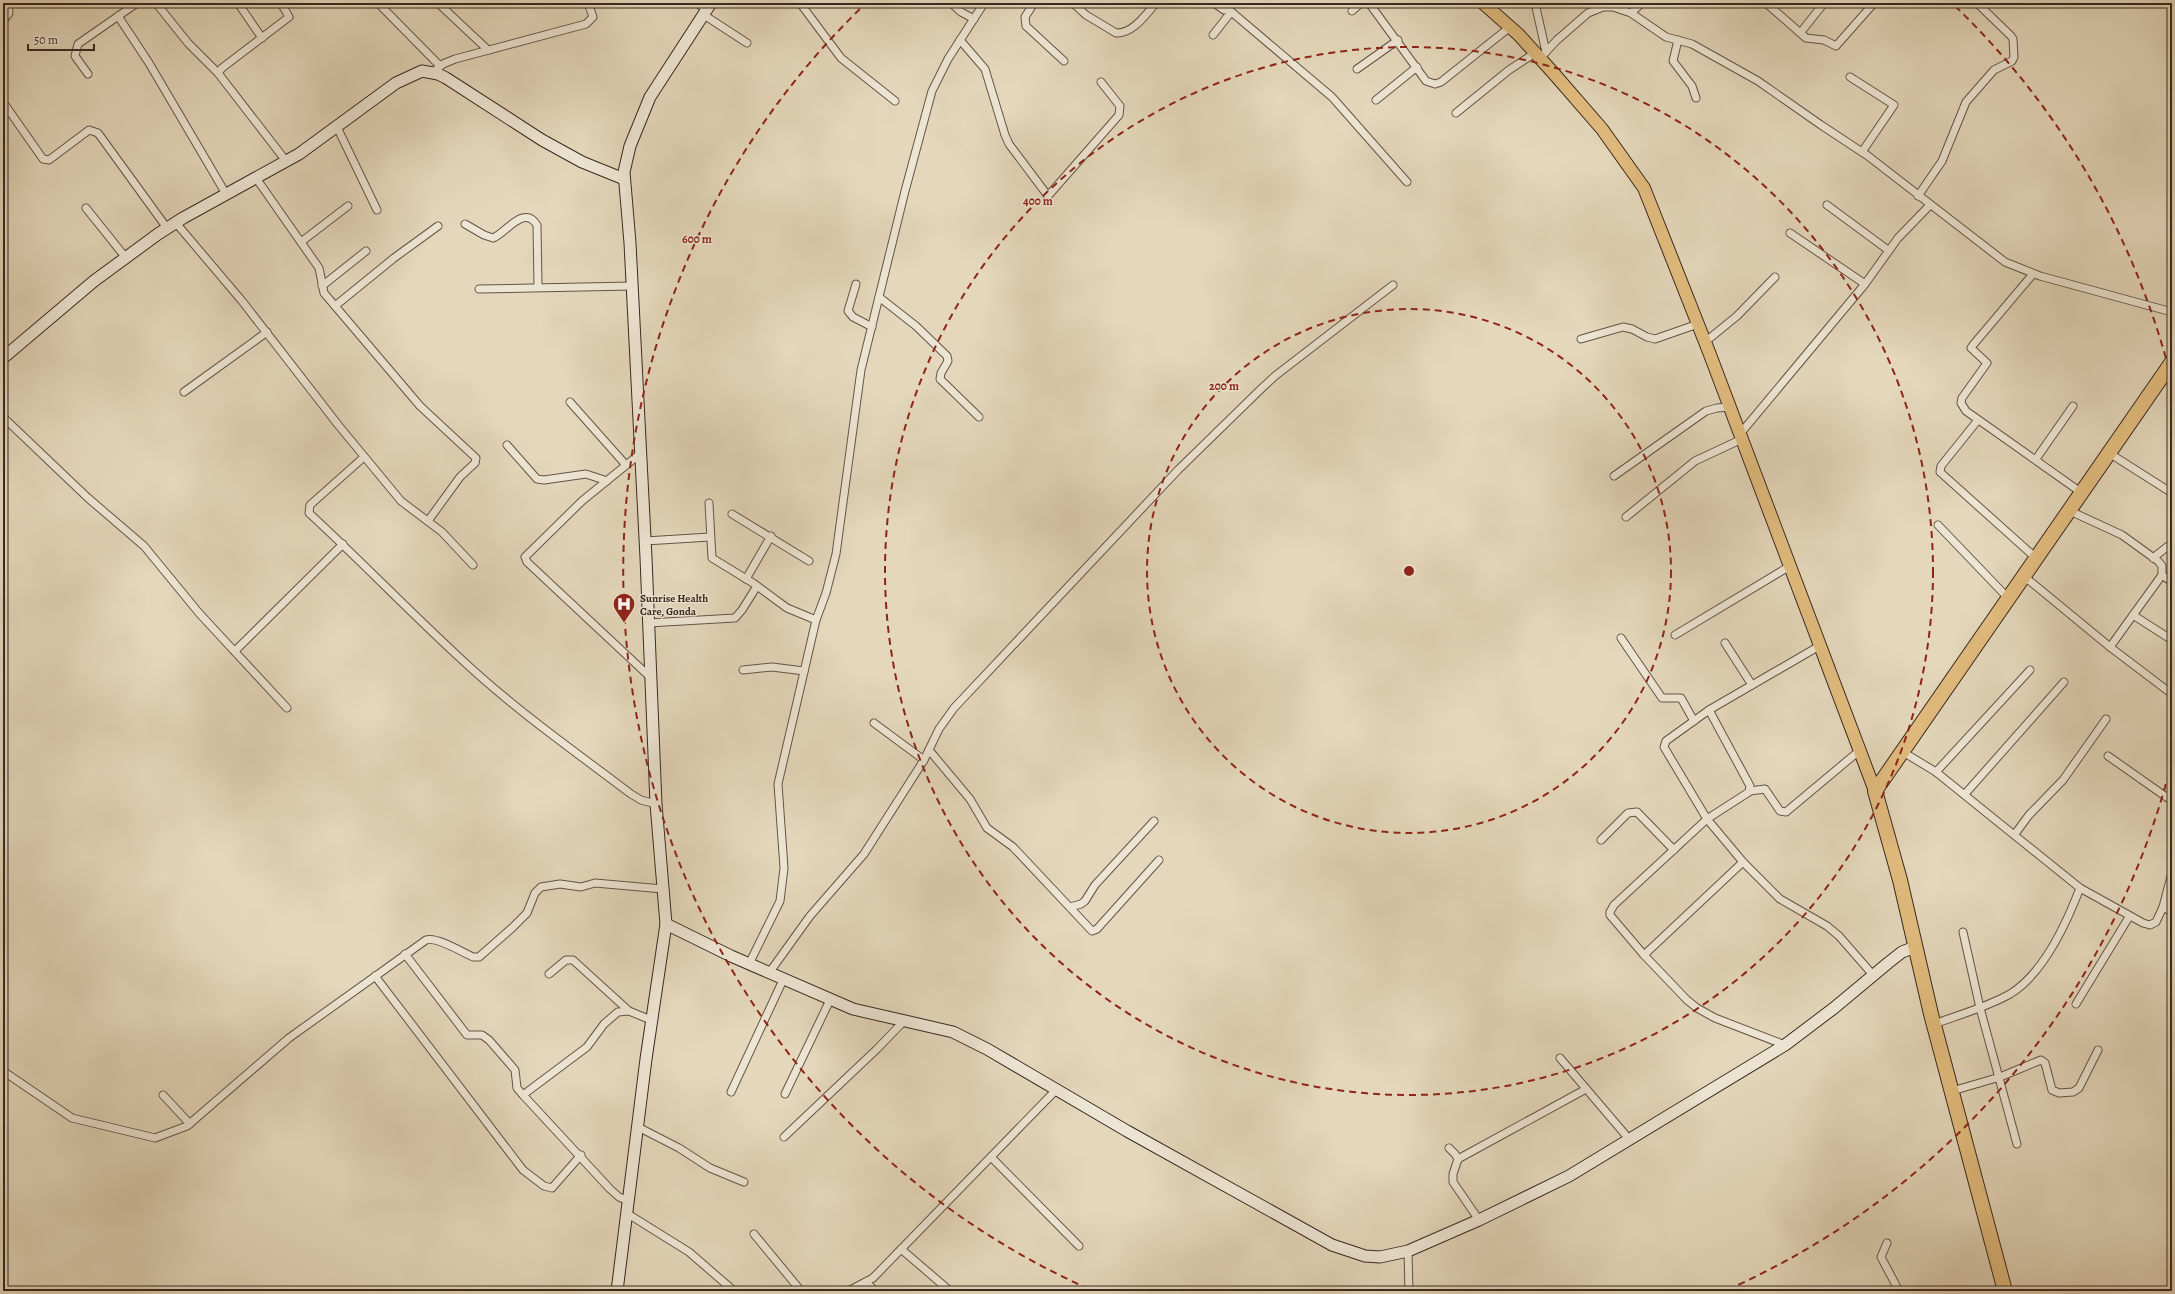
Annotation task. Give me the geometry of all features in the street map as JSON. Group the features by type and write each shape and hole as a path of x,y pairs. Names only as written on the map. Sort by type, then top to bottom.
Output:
{"highway":[{"path":"2005,1291 1934,1024 1900,880 1875,791 2025,577 2172,362"}],"main road":[{"path":"1483,3 1540,54 1602,129 1644,188 1705,342 1875,791"},
{"path":"617,1291 628,1214 651,1020 666,924 656,804 641,454 632,286 624,178 625,164 630,146 650,97 707,9"},
{"path":"3,358 94,281 172,226 226,194 299,154 336,125 405,77 422,71 436,70 536,136 582,162 624,178"},
{"path":"666,924 769,974 853,1009 904,1022 953,1032 987,1049 1127,1131 1332,1245 1365,1256 1380,1257 1408,1251 1479,1220 1569,1176 1785,1045 1902,952 1915,947"}],"street":[{"path":"3,21 10,13 8,3"},
{"path":"88,74 75,56 78,44 137,3"},
{"path":"156,3 188,43 218,73 286,161"},
{"path":"238,3 262,38"},
{"path":"218,73 222,68 289,17 288,12 281,3"},
{"path":"438,3 488,50"},
{"path":"380,4 436,70 455,59 586,24 593,17 588,3"},
{"path":"697,3 707,9 747,43"},
{"path":"800,3 841,58 895,101"},
{"path":"951,3 974,19"},
{"path":"749,964 780,901 782,891 784,868 778,784 786,758 816,620 826,593 836,554 862,370 879,297 930,97 942,71 984,3"},
{"path":"1034,3 1025,18 1026,26 1064,61"},
{"path":"1073,3 1086,15 1116,33 1122,34 1131,29 1156,3"},
{"path":"1214,3 1224,10 1229,11 1332,97 1407,182"},
{"path":"1213,35 1234,3"},
{"path":"1352,12 1361,3"},
{"path":"1369,3 1398,40 1426,80 1435,84 1441,82 1510,27"},
{"path":"1535,3 1540,54"},
{"path":"1631,13 1642,3"},
{"path":"1766,3 1806,38 1824,40 1836,46 1874,3"},
{"path":"1800,32 1824,3"},
{"path":"1918,196 1942,161 1966,102 1994,70 2009,64 2014,57 2013,39 1977,3"},
{"path":"1456,113 1509,70 1540,54 1588,13 1603,7 1631,13 1666,37 1692,44 1758,81 1862,152 2005,262 2033,274 2172,312"},
{"path":"118,16 149,63 226,194"},
{"path":"960,40 985,69 1004,135 1009,144 1048,196 1119,115 1120,106 1101,82"},
{"path":"1357,69 1398,40"},
{"path":"1678,40 1673,61 1692,86 1696,98"},
{"path":"1376,100 1417,67"},
{"path":"1850,76 1894,105 1862,152"},
{"path":"3,102 43,159 49,160 89,130 98,133 172,226 267,332 364,457 401,501 442,532 473,565"},
{"path":"336,125 377,210"},
{"path":"256,178 319,268 324,293 420,406 476,458 475,464 460,478 428,521"},
{"path":"1827,205 1888,250"},
{"path":"1626,517 1696,461 1741,437 1865,284 1888,250 1930,205"},
{"path":"301,242 348,206"},
{"path":"86,208 126,258"},
{"path":"465,224 484,235 493,238 519,219 526,218 534,222 536,225 538,288"},
{"path":"335,306 394,258 438,226"},
{"path":"1790,233 1865,284"},
{"path":"322,286 366,251"},
{"path":"2033,274 1971,348 1987,363 1986,367 1962,398 1961,403 1966,411 1978,420 2036,459 2082,493"},
{"path":"1705,342 1736,316 1775,278"},
{"path":"856,284 848,311 853,317 872,328"},
{"path":"769,974 810,916 864,854 924,760 939,729 954,708 1178,470 1275,376 1393,285"},
{"path":"479,288 632,286"},
{"path":"879,297 916,326 947,356 948,361 941,373 940,379 979,417"},
{"path":"1581,339 1623,327 1632,328 1647,337 1655,339 1698,324"},
{"path":"184,392 267,332"},
{"path":"570,402 626,466"},
{"path":"2036,459 2073,406"},
{"path":"1614,476 1706,411 1717,408 1730,408"},
{"path":"3,418 88,498 144,546 199,613 287,708"},
{"path":"1978,420 1941,466 1940,472 2037,559"},
{"path":"507,445 537,479 544,480 586,474 607,481"},
{"path":"2109,453 2172,493"},
{"path":"641,454 582,501 526,554 526,560 650,677"},
{"path":"364,457 310,504 309,513 343,544 460,659 535,722 631,794 641,800 656,804"},
{"path":"709,503 712,558 757,586 787,608 816,620"},
{"path":"2070,511 2122,535 2162,566 2162,575 2110,647"},
{"path":"732,514 771,536 809,561"},
{"path":"1938,525 2009,599"},
{"path":"746,579 771,536"},
{"path":"645,541 710,537"},
{"path":"235,651 343,544"},
{"path":"2152,558 2172,544"},
{"path":"1675,635 1790,566"},
{"path":"2162,575 2172,582"},
{"path":"2025,577 2110,647 2172,694"},
{"path":"648,623 734,618 742,610 757,586"},
{"path":"2133,615 2172,640"},
{"path":"1621,638 1662,698 1681,698 1694,721"},
{"path":"1725,643 1752,685"},
{"path":"1821,645 1709,710 1669,738 1664,747 1707,819 1743,862 1780,899 1826,926 1839,936 1873,975"},
{"path":"743,670 772,667 804,671"},
{"path":"1936,772 2030,670"},
{"path":"1965,794 2064,682"},
{"path":"1709,710 1749,783 1750,791"},
{"path":"2015,834 2029,815 2063,780 2106,719"},
{"path":"874,723 924,760"},
{"path":"929,750 970,799 984,824 1013,847 1091,930 1095,931 1159,860"},
{"path":"1785,1045 1715,1018 1697,1008 1687,1000 1644,954 1610,915 1610,912 1614,905 1707,819 1750,791 1765,789 1780,811 1786,812 1859,751"},
{"path":"1903,752 1936,772 1965,794 2080,888 2129,917 2143,923 2154,924 2163,907 2172,873"},
{"path":"2108,756 2172,801"},
{"path":"1601,840 1628,813 1633,811 1637,812 1674,850"},
{"path":"1070,907 1081,904 1085,901 1095,885 1154,821"},
{"path":"1644,954 1743,862"},
{"path":"3,1071 72,1118 155,1138 190,1124 289,1038 405,954 430,938 473,957 479,956 527,913 536,893 541,887 560,884 581,887 595,883 663,889"},
{"path":"1934,1024 1980,1008 2010,994 2027,979 2062,932 2080,888"},
{"path":"2163,907 2172,912"},
{"path":"2076,1004 2129,917"},
{"path":"1963,932 1980,1008 2017,1144"},
{"path":"405,954 467,1035 482,1035 489,1040 515,1070 517,1088 523,1095 581,1155 616,1195 629,1201"},
{"path":"549,974 566,960 573,960 629,1011 651,1020"},
{"path":"374,976 523,1170 544,1186 552,1188 581,1155"},
{"path":"731,1092 783,980"},
{"path":"785,1094 830,1000"},
{"path":"523,1095 587,1047 613,1015 618,1012 629,1011"},
{"path":"784,1138 904,1022"},
{"path":"1952,1091 2000,1077 2041,1060 2044,1063 2052,1090 2059,1093 2073,1092 2079,1088 2098,1050"},
{"path":"1560,1058 1629,1139"},
{"path":"1479,1220 1453,1182 1453,1174 1458,1159 1586,1089"},
{"path":"848,1291 873,1278 1056,1090"},
{"path":"163,1095 190,1124"},
{"path":"638,1127 679,1148 710,1168 744,1182"},
{"path":"1449,1148 1458,1159"},
{"path":"991,1157 1079,1246"},
{"path":"628,1214 689,1252 734,1291"},
{"path":"754,1234 801,1291"},
{"path":"1887,1243 1881,1258 1899,1291"},
{"path":"901,1249 950,1291"},
{"path":"1408,1251 1409,1291"},
{"path":"866,1282 875,1291"}],"place":[{"name":"Sunrise Health Care, Gonda","path":"624,624"}]}
